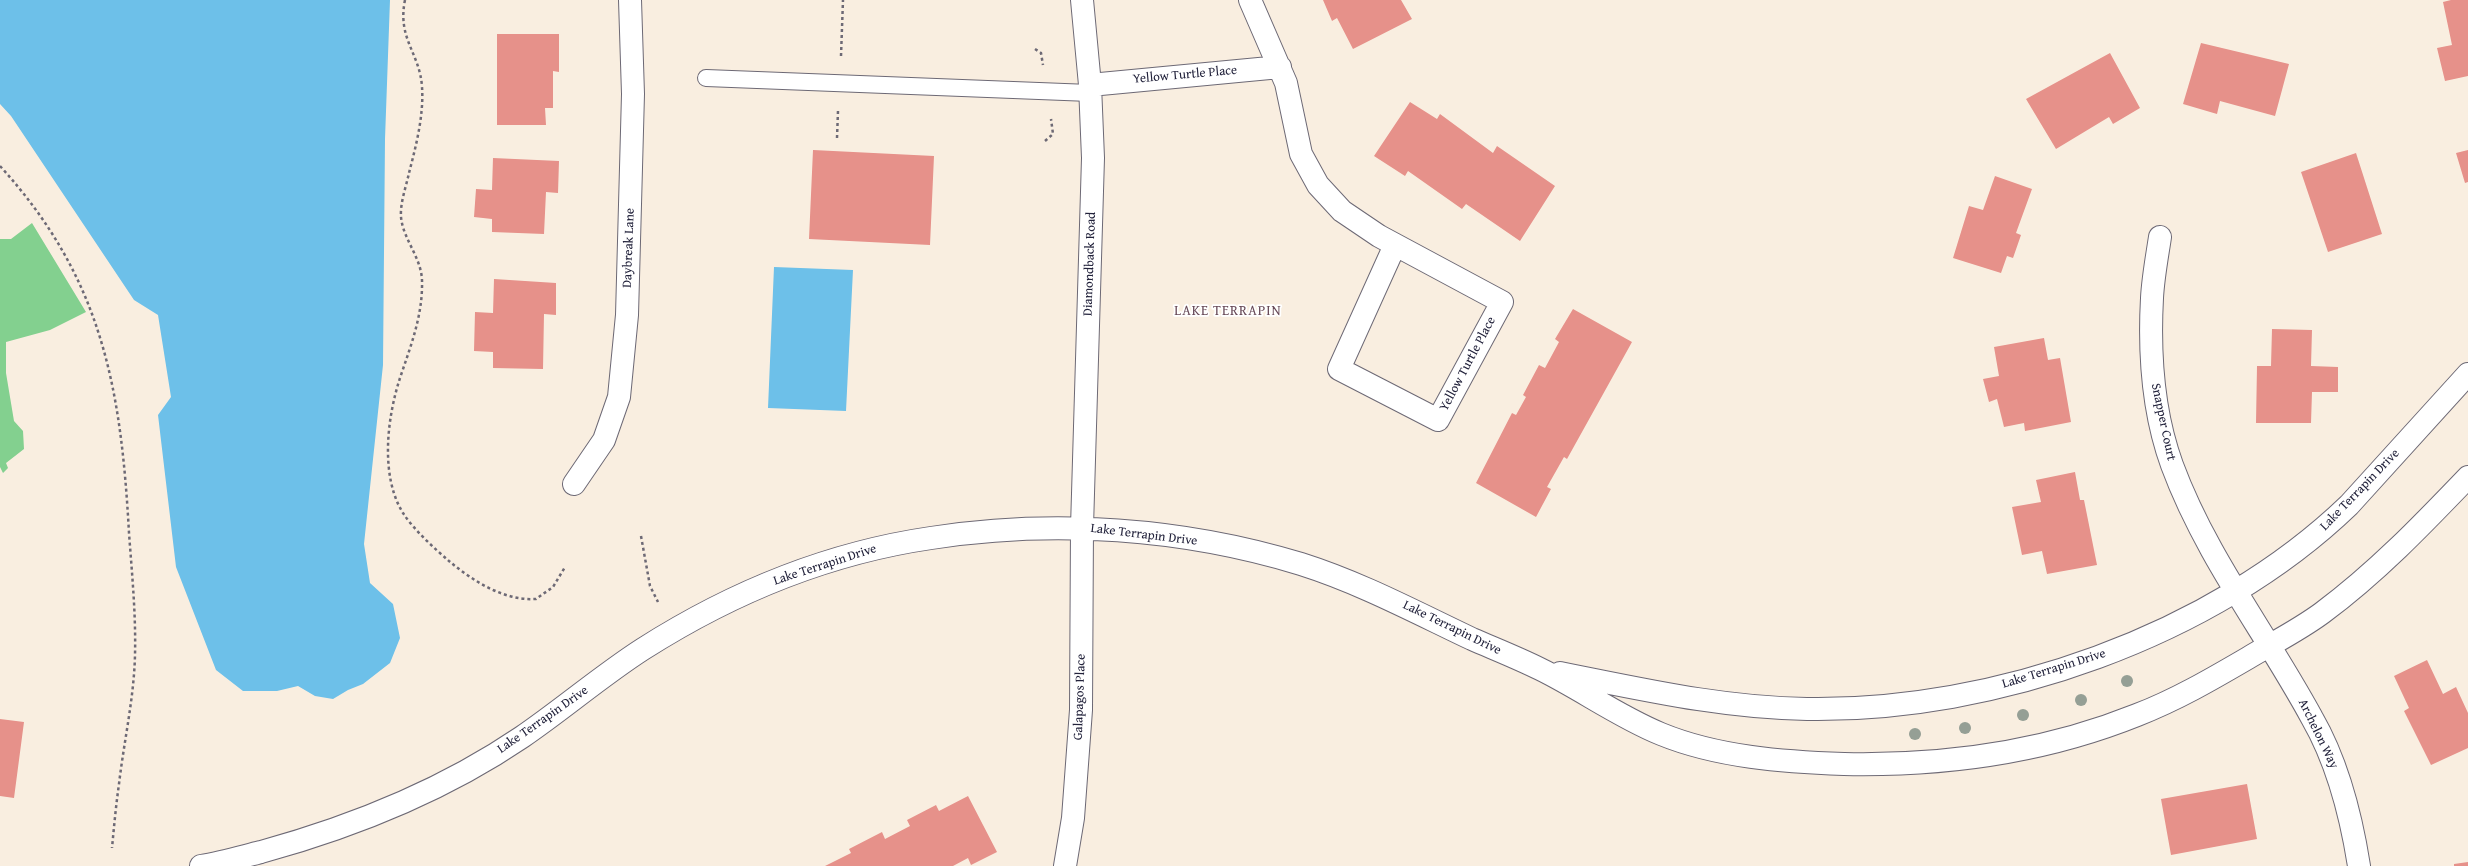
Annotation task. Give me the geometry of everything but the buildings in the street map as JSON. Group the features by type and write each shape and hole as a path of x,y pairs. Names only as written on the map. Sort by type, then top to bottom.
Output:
{"street":[{"name":"Daybreak Lane","path":"574,484 604,440 619,397 627,315 633,94 630,0"},
{"name":"Diamondback Road","path":"1082,0 1090,89 1093,158 1082,527"},
{"name":"Yellow Turtle Place","path":"1250,0 1286,83 1301,154 1318,185 1342,211 1395,245 1502,302 1438,420 1339,369 1395,245"},
{"name":"Yellow Turtle Place","path":"1090,89 1280,67"},
{"name":"Snapper Court","path":"2160,237 2152,297 2151,357 2157,406 2172,464 2194,520 2236,593"},
{"name":"Lake Terrapin Drive","path":"1543,670 1721,703 1806,709 1884,707 1973,694 2087,660 2136,642 2236,593 2276,566 2329,524 2378,474 2468,374"},
{"name":"Lake Terrapin Drive","path":"201,866 300,841 382,811 460,774 520,738 641,650 710,609 785,576 862,551 931,538 1002,529 1082,527 1217,544 1266,554 1306,566 1382,594 1474,640 1543,670 1657,732 1718,751 1803,762 1921,764 1996,754 2097,730 2172,700 2318,616 2382,564 2468,477"},
{"name":"Galapagos Place","path":"1065,866 1073,818 1081,710 1082,527"},
{"name":"Archelon Way","path":"2236,593 2313,719 2338,775 2354,834 2359,866"}],"lane":[{"path":"706,78 1090,89"}],"path":[{"path":"405,0 404,34 419,72 422,101 413,160 402,204 401,219 416,255 422,276 423,299 419,323 393,405 389,455 390,477 393,489 404,514 438,551 464,574 490,589 511,596 536,598 547,592 565,568"},
{"path":"0,166 20,189 57,242 85,293 103,342 115,394 127,495 135,655 112,848"},
{"path":"641,536 650,586 658,602"}],"green space":[{"path":"32,223 86,312 50,330 6,342 6,373 14,421 23,431 24,449 6,463 8,468 3,473 0,467 0,239 11,239"}],"water":[{"path":"0,0 390,0 385,139 383,365 364,544 370,583 393,604 400,638 390,663 363,684 348,690 333,699 315,696 298,686 277,691 243,691 216,670 176,567 158,415 171,397 158,315 134,300 11,116 0,104"},
{"path":"774,267 853,270 846,411 768,408"}],"district":[{"name":"LAKE TERRAPIN","path":"1228,311"}]}
